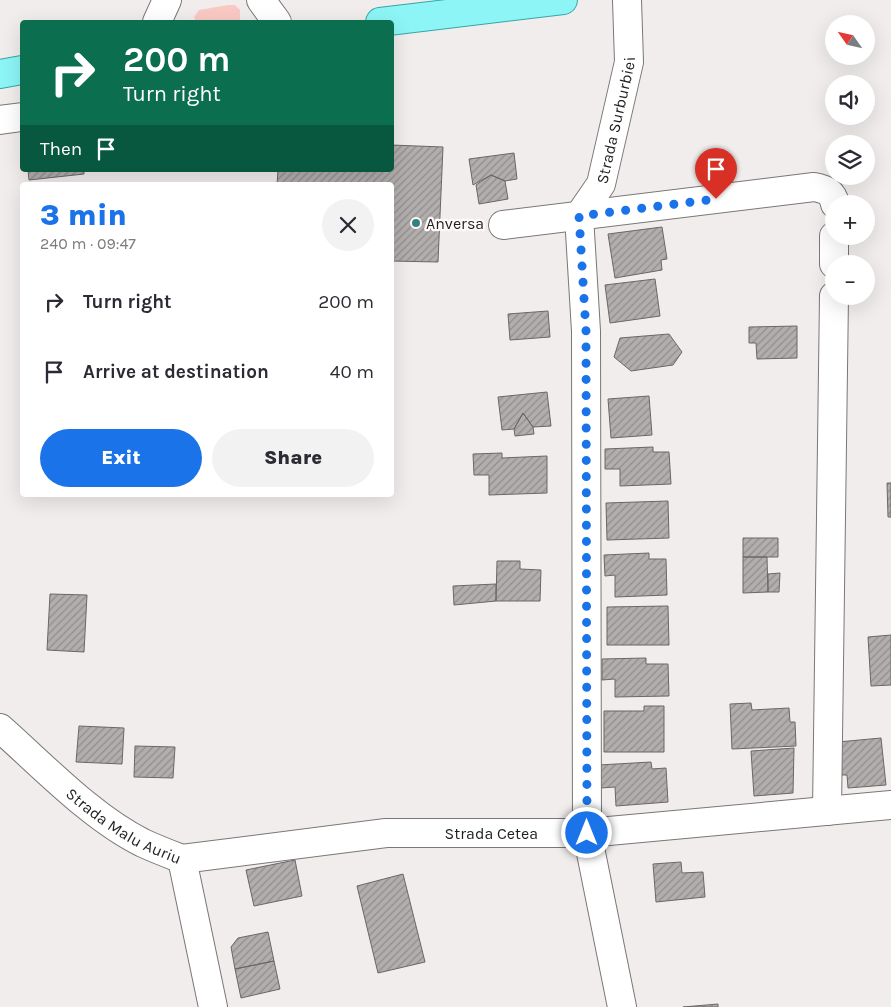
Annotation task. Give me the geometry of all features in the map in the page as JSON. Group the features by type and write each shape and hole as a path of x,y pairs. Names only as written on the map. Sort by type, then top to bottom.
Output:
{"main road":[{"path":"394,20 503,4 562,0"},
{"path":"0,74 20,70"}],"street":[{"path":"157,20 167,0"},
{"path":"261,0 276,20"},
{"name":"Strada Surburbiei","path":"579,216 601,184 629,62 627,0"},
{"path":"0,120 20,117"},
{"path":"503,225 814,187 825,189 832,195"},
{"path":"579,216 586,331 587,833 622,1007"},
{"path":"827,811 834,305"},
{"name":"Strada Malu Auriu","path":"0,728 60,782 112,824 142,843 182,859 212,1007"},
{"name":"Strada Cetea","path":"182,859 386,833 587,833 891,805"}],"shaded area":[{"path":"235,5 240,10 240,20 195,20 194,17 199,10"}],"building":[{"name":"Anversa","path":"394,145 443,147 438,262 394,261 394,182 277,182 278,172 394,172"},
{"path":"514,153 517,179 505,181 491,175 473,185 469,159"},
{"path":"28,172 84,172 84,174 29,180"},
{"path":"491,175 505,181 508,199 479,204 476,185"},
{"path":"662,227 667,259 661,260 662,270 615,278 608,234"},
{"path":"655,279 660,316 610,323 605,285"},
{"path":"548,311 550,337 510,340 508,314"},
{"path":"797,326 797,358 757,359 756,343 749,343 749,327"},
{"path":"669,334 682,352 673,365 631,371 614,357 620,338"},
{"path":"547,392 551,426 533,427 523,413 514,429 502,430 498,397"},
{"path":"649,396 652,435 611,438 608,399"},
{"path":"523,413 533,427 534,434 515,436 514,429"},
{"path":"653,447 653,452 669,452 671,484 620,486 620,469 605,469 605,449"},
{"path":"502,453 502,458 547,456 547,493 489,495 489,475 474,475 473,454"},
{"path":"887,483 891,483 891,517 888,517"},
{"path":"668,501 669,538 607,540 606,503"},
{"path":"743,538 778,538 778,557 743,557"},
{"path":"649,553 649,559 666,559 667,595 615,597 615,575 605,576 604,555"},
{"path":"743,557 767,557 768,592 743,593"},
{"path":"497,561 520,561 520,569 541,570 540,601 496,601"},
{"path":"780,573 779,592 768,592 768,574"},
{"path":"496,584 496,601 454,605 453,586"},
{"path":"50,594 87,595 84,652 47,650"},
{"path":"668,606 669,645 607,645 607,607"},
{"path":"891,635 891,685 871,686 868,637"},
{"path":"646,658 646,664 668,664 669,696 615,697 615,679 602,680 602,659"},
{"path":"751,703 752,710 789,708 790,722 795,722 796,746 732,749 730,704"},
{"path":"644,706 664,706 664,752 604,752 604,711 644,711"},
{"path":"79,726 124,728 122,764 76,762"},
{"path":"881,738 886,785 848,788 847,775 842,775 838,742"},
{"path":"135,746 175,747 173,778 134,777"},
{"path":"794,748 793,793 754,796 751,751"},
{"path":"651,762 652,769 666,768 668,802 616,806 615,787 600,788 599,765"},
{"path":"295,860 302,896 254,906 246,870"},
{"path":"681,862 682,873 703,872 705,897 656,902 653,864"},
{"path":"403,874 425,962 378,973 357,886"},
{"path":"268,932 274,961 235,969 231,947 238,938"},
{"path":"274,961 280,989 241,998 235,969"},
{"path":"718,1004 718,1007 683,1007"}],"place":[{"name":"Anversa","path":"416,223"}],"route":[{"path":"587,833 586,331 579,216 716,199"}]}
